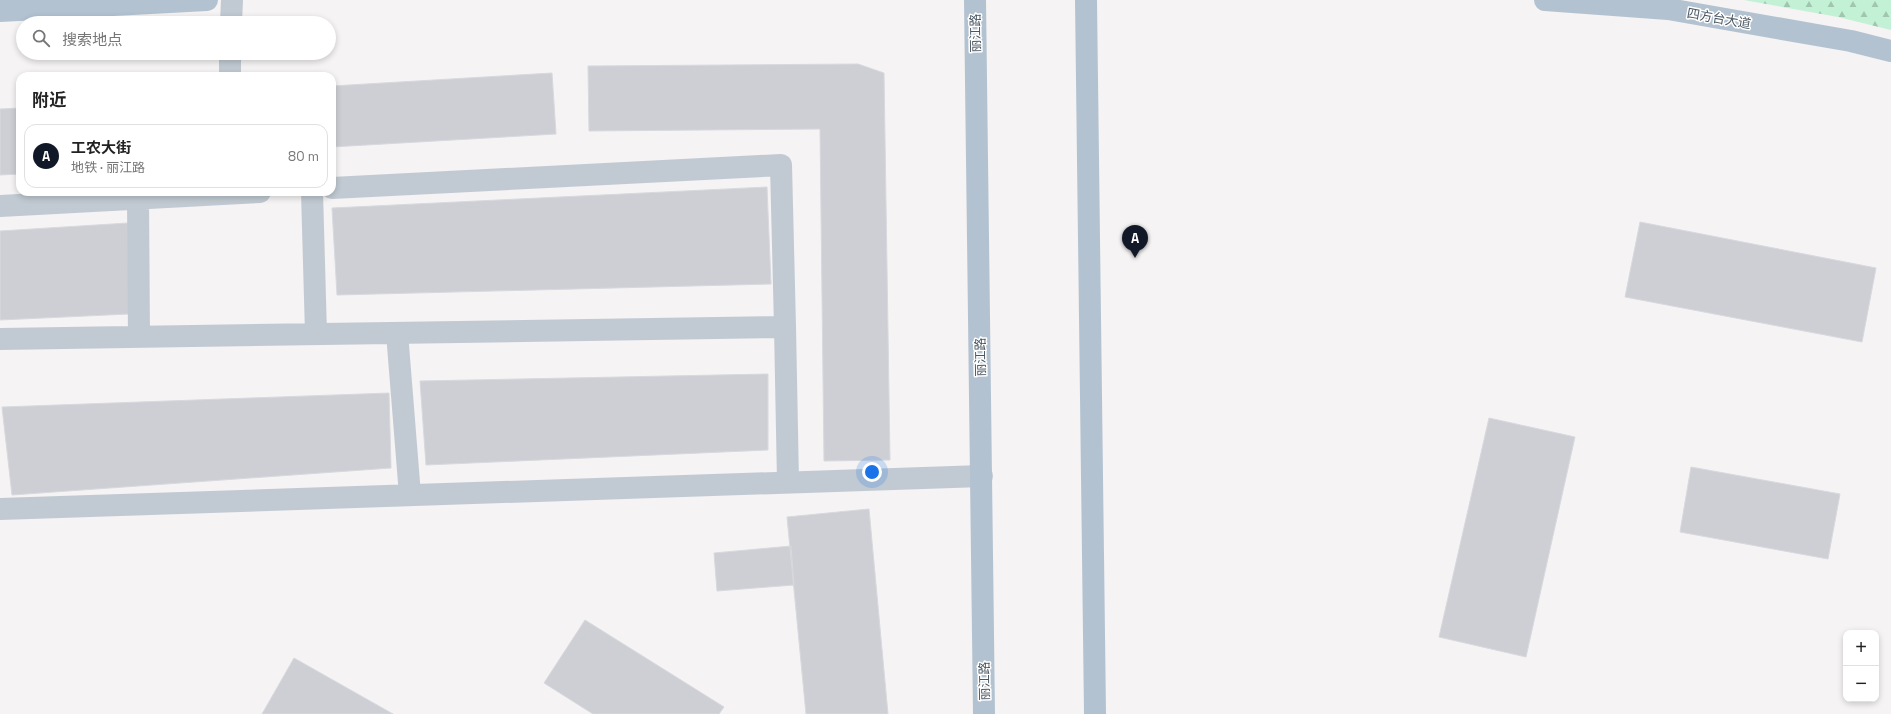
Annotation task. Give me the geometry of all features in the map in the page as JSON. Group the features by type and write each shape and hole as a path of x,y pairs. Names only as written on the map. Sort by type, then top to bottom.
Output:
{"main road":[{"path":"0,11 207,0"},
{"name":"丽江路","path":"975,0 984,714"},
{"path":"1086,0 1095,714"},
{"name":"四方台大道","path":"1546,0 1668,9 1851,41 1891,51"}],"street":[{"path":"231,16 232,0"},
{"path":"230,60 230,72"},
{"path":"336,188 782,165 788,482"},
{"path":"0,206 182,196"},
{"path":"312,196 316,334"},
{"path":"138,199 139,337"},
{"path":"0,339 785,327"},
{"path":"397,333 410,495"},
{"path":"0,509 982,476"}],"green space":[{"path":"1744,0 1891,0 1891,30 1838,17"}],"building":[{"path":"858,64 884,73 890,460 824,461 820,129 589,131 588,66"},
{"path":"552,73 556,134 336,147 336,86"},
{"path":"16,108 16,174 0,175 0,109"},
{"path":"767,187 771,284 337,295 332,208"},
{"path":"1640,222 1876,268 1862,342 1625,297"},
{"path":"128,223 129,314 0,320 0,231"},
{"path":"768,374 768,450 426,465 420,381"},
{"path":"389,393 391,468 12,495 2,407"},
{"path":"1489,418 1575,437 1526,657 1439,637"},
{"path":"1691,467 1840,494 1828,559 1680,532"},
{"path":"869,509 888,714 806,714 787,517"},
{"path":"791,546 794,585 717,591 714,553"},
{"path":"585,620 724,707 719,714 593,714 544,683"},
{"path":"294,658 393,714 262,714"}],"place":[{"name":"工农大街","path":"1135,258"}]}
